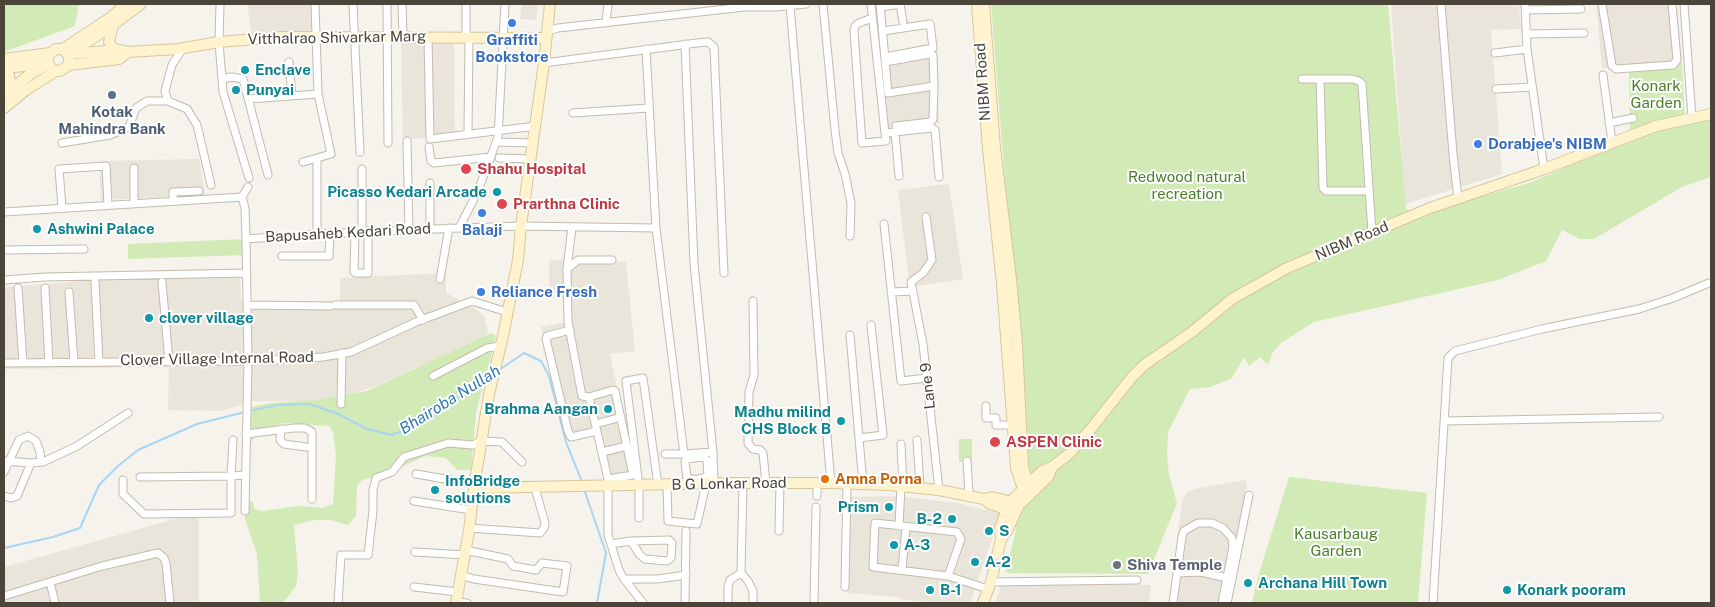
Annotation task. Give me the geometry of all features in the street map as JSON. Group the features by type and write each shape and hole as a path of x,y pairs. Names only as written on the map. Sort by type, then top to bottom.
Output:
{"street":[{"path":"66,52 126,4"},
{"path":"66,52 114,25 141,4"},
{"path":"220,4 219,42 224,92 249,178"},
{"path":"303,162 331,154 318,94 315,4"},
{"path":"353,4 360,152"},
{"path":"387,4 388,144"},
{"path":"402,4 403,36"},
{"path":"466,4 468,133"},
{"path":"458,228 495,157 499,130 505,4"},
{"path":"414,587 459,600 461,575 489,394 501,346 518,260 550,4"},
{"path":"606,23 608,4"},
{"path":"546,34 606,23 744,6 806,4"},
{"path":"823,4 838,153 851,203 850,236"},
{"path":"871,4 886,141 862,143 854,31 855,26 859,23 872,18"},
{"path":"903,22 900,4 880,5 888,93 934,86"},
{"name":"NIBM Road","path":"977,4 988,149 1002,284 1012,425 1020,467 1029,489"},
{"name":"NIBM Road","path":"984,4 995,148 1017,345 1020,467"},
{"path":"1441,4 1458,199"},
{"path":"1602,4 1612,66 1616,69 1673,65 1677,60 1672,4"},
{"path":"1684,4 1692,118"},
{"path":"790,6 831,483"},
{"path":"1544,169 1527,49 1525,7 1581,10"},
{"path":"883,31 930,24 933,48 885,59"},
{"path":"114,25 109,42 112,47 118,50"},
{"path":"1526,34 1584,33"},
{"name":"Vitthalrao Shivarkar Marg","path":"128,52 281,37 503,37 546,34"},
{"path":"428,37 430,138 536,126"},
{"path":"544,64 685,44 708,42 714,46 724,273"},
{"path":"639,518 639,486 626,381 643,378 668,521 697,524 704,482 712,452 694,264 685,44"},
{"path":"168,101 165,91 172,65 183,48"},
{"path":"4,59 50,52 56,49 66,52 118,50 128,52"},
{"path":"646,49 656,228 684,454"},
{"path":"1495,53 1527,49"},
{"path":"50,52 47,60 48,64 56,71"},
{"path":"4,108 26,90 56,71 64,70 69,65 70,58 66,52"},
{"path":"69,65 119,59 128,52"},
{"path":"885,59 933,55 934,86 933,119 931,122 895,129 885,134"},
{"path":"289,62 292,96"},
{"path":"4,69 48,64"},
{"path":"4,93 48,64"},
{"path":"4,69 9,75 10,81 4,93"},
{"path":"1603,75 1612,142"},
{"path":"222,79 231,77 243,79 268,175"},
{"path":"1302,79 1352,79 1359,80 1362,84 1372,232"},
{"path":"1320,79 1323,188 1326,191 1369,191"},
{"path":"1496,89 1532,87"},
{"path":"249,99 318,94"},
{"path":"62,143 110,135 129,127 136,108 147,101 168,101 187,109 196,125 211,184"},
{"path":"573,113 649,108"},
{"name":"NIBM Road","path":"983,603 1001,539 1008,531 1013,506 1042,471 1052,467 1069,454 1138,371 1154,357 1192,332 1232,299 1287,268 1430,208 1544,169 1656,126 1711,114"},
{"path":"1609,123 1633,118"},
{"path":"895,129 932,128 935,130 939,176"},
{"path":"895,129 899,176"},
{"path":"407,141 409,230"},
{"path":"497,142 534,143"},
{"path":"429,147 431,161 434,163 495,157 532,159"},
{"path":"317,159 317,234"},
{"path":"62,208 59,169 68,168 106,166 108,205"},
{"path":"134,168 134,203"},
{"path":"362,169 362,232 368,273 354,272 362,232"},
{"path":"430,183 430,229"},
{"path":"4,212 242,196 248,187"},
{"path":"173,200 173,192 199,191"},
{"name":"Bapusaheb Kedari Road","path":"242,196 245,208 246,239 330,233 521,226 656,228"},
{"name":"Lane 9","path":"926,217 932,260 923,273 911,282 923,344 939,490"},
{"path":"884,224 900,381 927,378"},
{"path":"572,227 566,290 570,330 582,396 589,397 614,390 633,476 608,483"},
{"path":"440,279 449,228"},
{"path":"282,256 329,256 330,233"},
{"path":"245,511 248,361 246,239"},
{"path":"4,250 84,249"},
{"path":"567,269 578,260 612,260"},
{"path":"4,280 54,277 246,273"},
{"path":"95,282 99,362"},
{"path":"162,282 169,362"},
{"path":"1433,603 1448,358 1455,351 1542,329 1639,309 1673,298 1708,283"},
{"path":"18,288 23,363"},
{"path":"45,288 49,363"},
{"path":"892,292 913,291"},
{"path":"69,292 74,362"},
{"name":"Clover Village Internal Road","path":"4,363 294,360 342,353 365,346 422,320 472,301 507,312"},
{"path":"753,301 754,375 749,392 748,443 753,449 760,450 763,453 766,483"},
{"path":"247,305 414,305 422,320"},
{"path":"859,438 884,436 872,325"},
{"path":"570,330 547,336 546,339 571,437 620,417"},
{"path":"850,335 862,484"},
{"path":"433,376 487,348 501,346"},
{"path":"341,404 342,353"},
{"path":"589,397 608,483 608,535 619,570 643,603"},
{"path":"986,406 986,418 996,418 996,425 1012,425"},
{"path":"6,461 41,462 77,446 128,413"},
{"path":"1444,421 1659,417"},
{"path":"246,434 305,428 312,432 312,499"},
{"path":"280,430 280,440 284,444 306,447"},
{"path":"4,472 6,461 19,440 28,436 36,441 41,462"},
{"path":"123,480 123,494 144,514 231,512 230,476 233,440"},
{"path":"917,440 920,488"},
{"path":"338,603 341,555 368,555 373,510 373,490 376,478 392,472 404,458 448,443 473,445 481,441 502,442 522,462"},
{"path":"901,444 902,569"},
{"path":"602,452 627,446"},
{"path":"704,482 687,479 685,461 698,455 712,452"},
{"path":"665,454 698,455 703,457 707,460 708,477 704,482"},
{"path":"967,461 969,495"},
{"path":"4,496 11,498 17,496 31,463"},
{"path":"416,474 474,486"},
{"path":"140,477 245,475"},
{"name":"B G Lonkar Road","path":"474,486 551,488 588,487 608,483 639,486 704,482 847,483 939,490 984,498 990,504 1013,506"},
{"path":"743,483 741,573 753,591 753,603"},
{"path":"779,531 780,483"},
{"path":"817,483 817,496"},
{"path":"845,587 847,483"},
{"path":"469,528 540,533 545,523 535,488"},
{"path":"1227,603 1250,495"},
{"path":"414,501 471,510"},
{"path":"814,603 816,508"},
{"path":"948,576 961,539 957,532 875,523 873,567 948,576 989,585 1137,580"},
{"path":"1173,603 1184,531 1198,524 1212,523 1223,528 1232,538 1233,547 1222,603"},
{"path":"685,603 686,531"},
{"path":"611,544 631,540 669,540 672,543 671,558 667,561 645,559 640,556 631,540"},
{"path":"415,552 465,553 508,559 513,566 536,570 542,563 567,566 563,592 474,579 461,575"},
{"path":"4,596 102,566 158,553 164,558 166,563 170,603"},
{"path":"1177,573 1201,572 1227,578"},
{"path":"728,603 730,580 741,573"},
{"path":"624,579 657,579 686,575"},
{"path":"50,582 55,603"}],"shaded area":[{"path":"247,4 312,4 314,31 252,35"},
{"path":"522,4 538,4 536,20 520,19"},
{"path":"1391,4 1519,4 1521,29 1491,30 1502,174 1405,204"},
{"path":"1596,4 1677,4 1682,64 1602,68"},
{"path":"454,41 455,133 403,141 401,42"},
{"path":"936,50 939,123 886,130 881,59"},
{"path":"199,159 205,195 101,200 99,161"},
{"path":"949,184 963,279 910,287 898,190"},
{"path":"572,259 626,262 635,351 610,354 637,481 604,483 596,434 568,441 541,327 565,322 561,290 549,292 549,261"},
{"name":"clover village","path":"446,273 446,293 473,307 484,316 488,332 469,355 432,369 415,368 374,387 324,401 253,401 222,411 168,410 169,367 4,369 4,287 122,278 228,276 240,278 241,302 340,301 340,278"},
{"path":"1246,480 1247,486 1225,603 1169,603 1182,501 1187,492 1194,489"},
{"path":"897,496 958,503 1001,514 970,603 933,603 897,597 848,593 850,497"},
{"path":"186,516 196,517 199,520 199,603 4,603 4,567"},
{"path":"1002,582 1151,585 1149,603 995,603"}],"green space":[{"path":"4,4 79,4 75,26 4,52"},
{"name":"Redwood natural recreation","path":"991,4 1388,4 1406,208 1415,215 1529,183 1640,135 1711,117 1711,177 1682,187 1594,239 1580,239 1562,230 1546,261 1498,280 1314,322 1281,343 1273,352 1268,365 1260,357 1249,366 1244,357 1232,378 1210,387 1190,389 1168,432 1167,454 1169,475 1177,503 1148,574 1006,573 1028,473"},
{"name":"Konark Garden","path":"1682,64 1685,119 1634,131 1630,130 1629,71"},
{"path":"246,239 246,255 128,259 128,244"},
{"path":"491,333 496,336 476,413 471,470 457,470 446,458 425,456 386,474 362,480 357,485 356,516 348,525 330,520 315,520 294,525 298,572 296,586 283,603 260,603 257,554 245,519 246,502 253,501 254,509 263,511 299,506 322,508 333,504 336,456 333,432 330,426 282,423 259,433 251,442 252,407 270,403 316,400 367,391"},
{"path":"959,439 972,439 972,462 959,462"},
{"name":"Kausarbaug Garden","path":"1289,477 1427,493 1418,603 1252,603 1258,577"}],"waterway":[{"path":"499,370 524,353 541,361 549,376 566,442 582,482"},
{"name":"Bhairoba Nullah","path":"249,411 278,405 309,404 336,413 367,429 392,435 418,424 489,377"},
{"name":"Bhairoba Nullah","path":"4,548 53,537 80,528 99,485 138,450 197,424 245,412"},
{"path":"584,489 606,553 597,603"}],"place":[{"name":"Graffiti Bookstore","path":"512,23"},
{"name":"Enclave","path":"245,70"},
{"name":"Punyai","path":"236,90"},
{"name":"Kotak Mahindra Bank","path":"112,95"},
{"name":"Dorabjee's NIBM","path":"1478,144"},
{"name":"Shahu Hospital","path":"466,169"},
{"name":"Picasso Kedari Arcade","path":"497,192"},
{"name":"Prarthna Clinic","path":"502,204"},
{"name":"Balaji","path":"482,213"},
{"name":"Ashwini Palace","path":"37,229"},
{"name":"Reliance Fresh","path":"481,292"},
{"name":"clover village","path":"149,318"},
{"name":"Brahma Aangan","path":"608,409"},
{"name":"Madhu milind CHS Block B","path":"841,421"},
{"name":"ASPEN Clinic","path":"995,442"},
{"name":"Amna Porna","path":"825,479"},
{"name":"InfoBridge solutions","path":"435,490"},
{"name":"Prism","path":"889,507"},
{"name":"B-2","path":"952,519"},
{"name":"S","path":"989,531"},
{"name":"A-3","path":"894,545"},
{"name":"A-2","path":"975,562"},
{"name":"Shiva Temple","path":"1117,565"},
{"name":"Archana Hill Town","path":"1248,583"},
{"name":"B-1","path":"930,590"},
{"name":"Konark pooram","path":"1507,590"}]}
